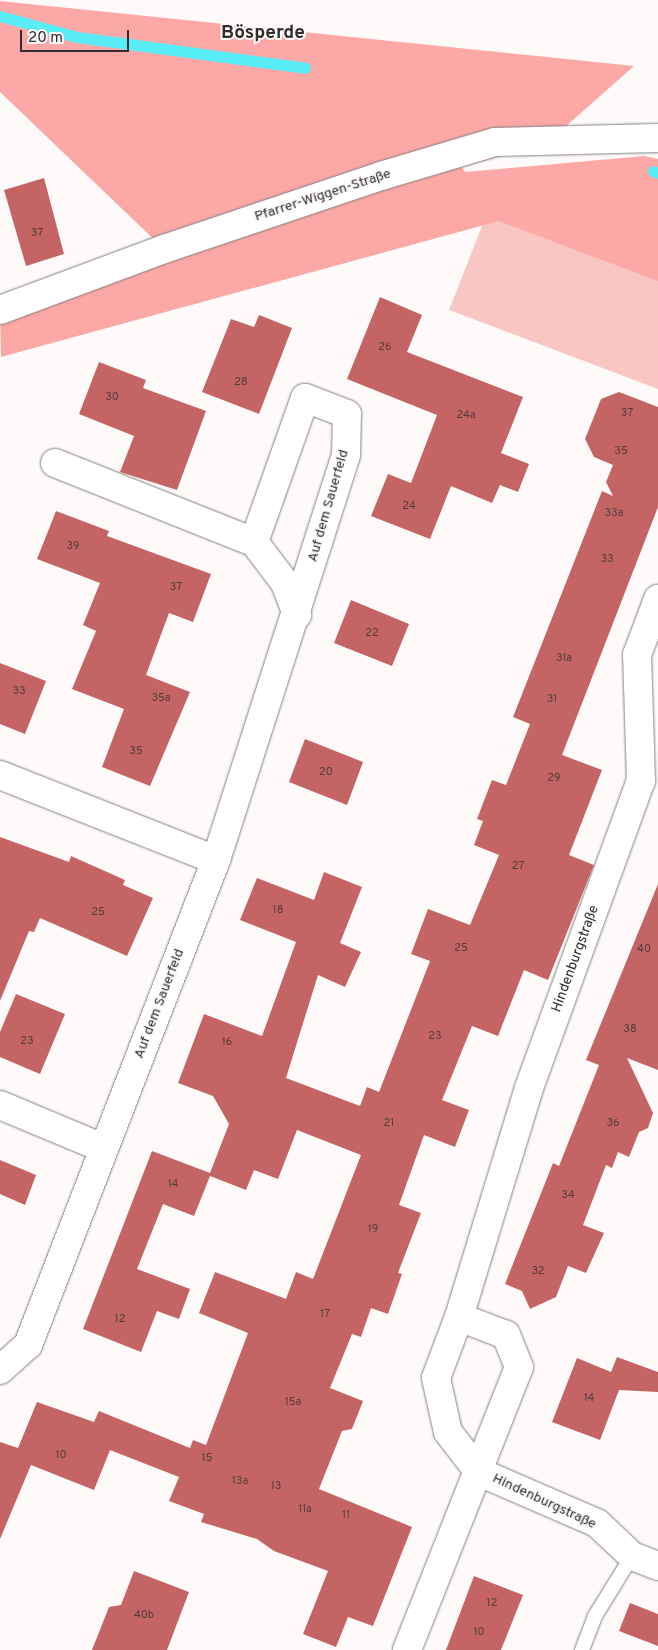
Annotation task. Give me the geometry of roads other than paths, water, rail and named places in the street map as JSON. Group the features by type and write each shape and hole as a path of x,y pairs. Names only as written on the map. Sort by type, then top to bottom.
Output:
{"street":[{"name":"Pfarrer-Wiggen-Straße","path":"0,310 164,249 381,176 495,142 658,138"},
{"name":"Auf dem Sauerfeld","path":"0,1370 28,1344 216,860 297,615 346,454 347,414 305,398 254,542"},
{"path":"55,463 254,542 285,583 297,615"},
{"name":"Hindenburgstraße","path":"658,599 637,655 641,782 529,1088 459,1317 436,1378 448,1432 479,1472 597,1524 632,1556 658,1566"},
{"path":"0,774 216,860"},
{"path":"0,1105 103,1148"},
{"name":"Hindenburgstraße","path":"407,1650 519,1367 506,1335 459,1317"}],"lane":[{"path":"582,1650 596,1616 632,1556"}],"waterway":[{"path":"0,16 77,37 305,68"},
{"path":"653,171 658,173"}],"district":[{"name":"Bösperde","path":"263,34"}]}
